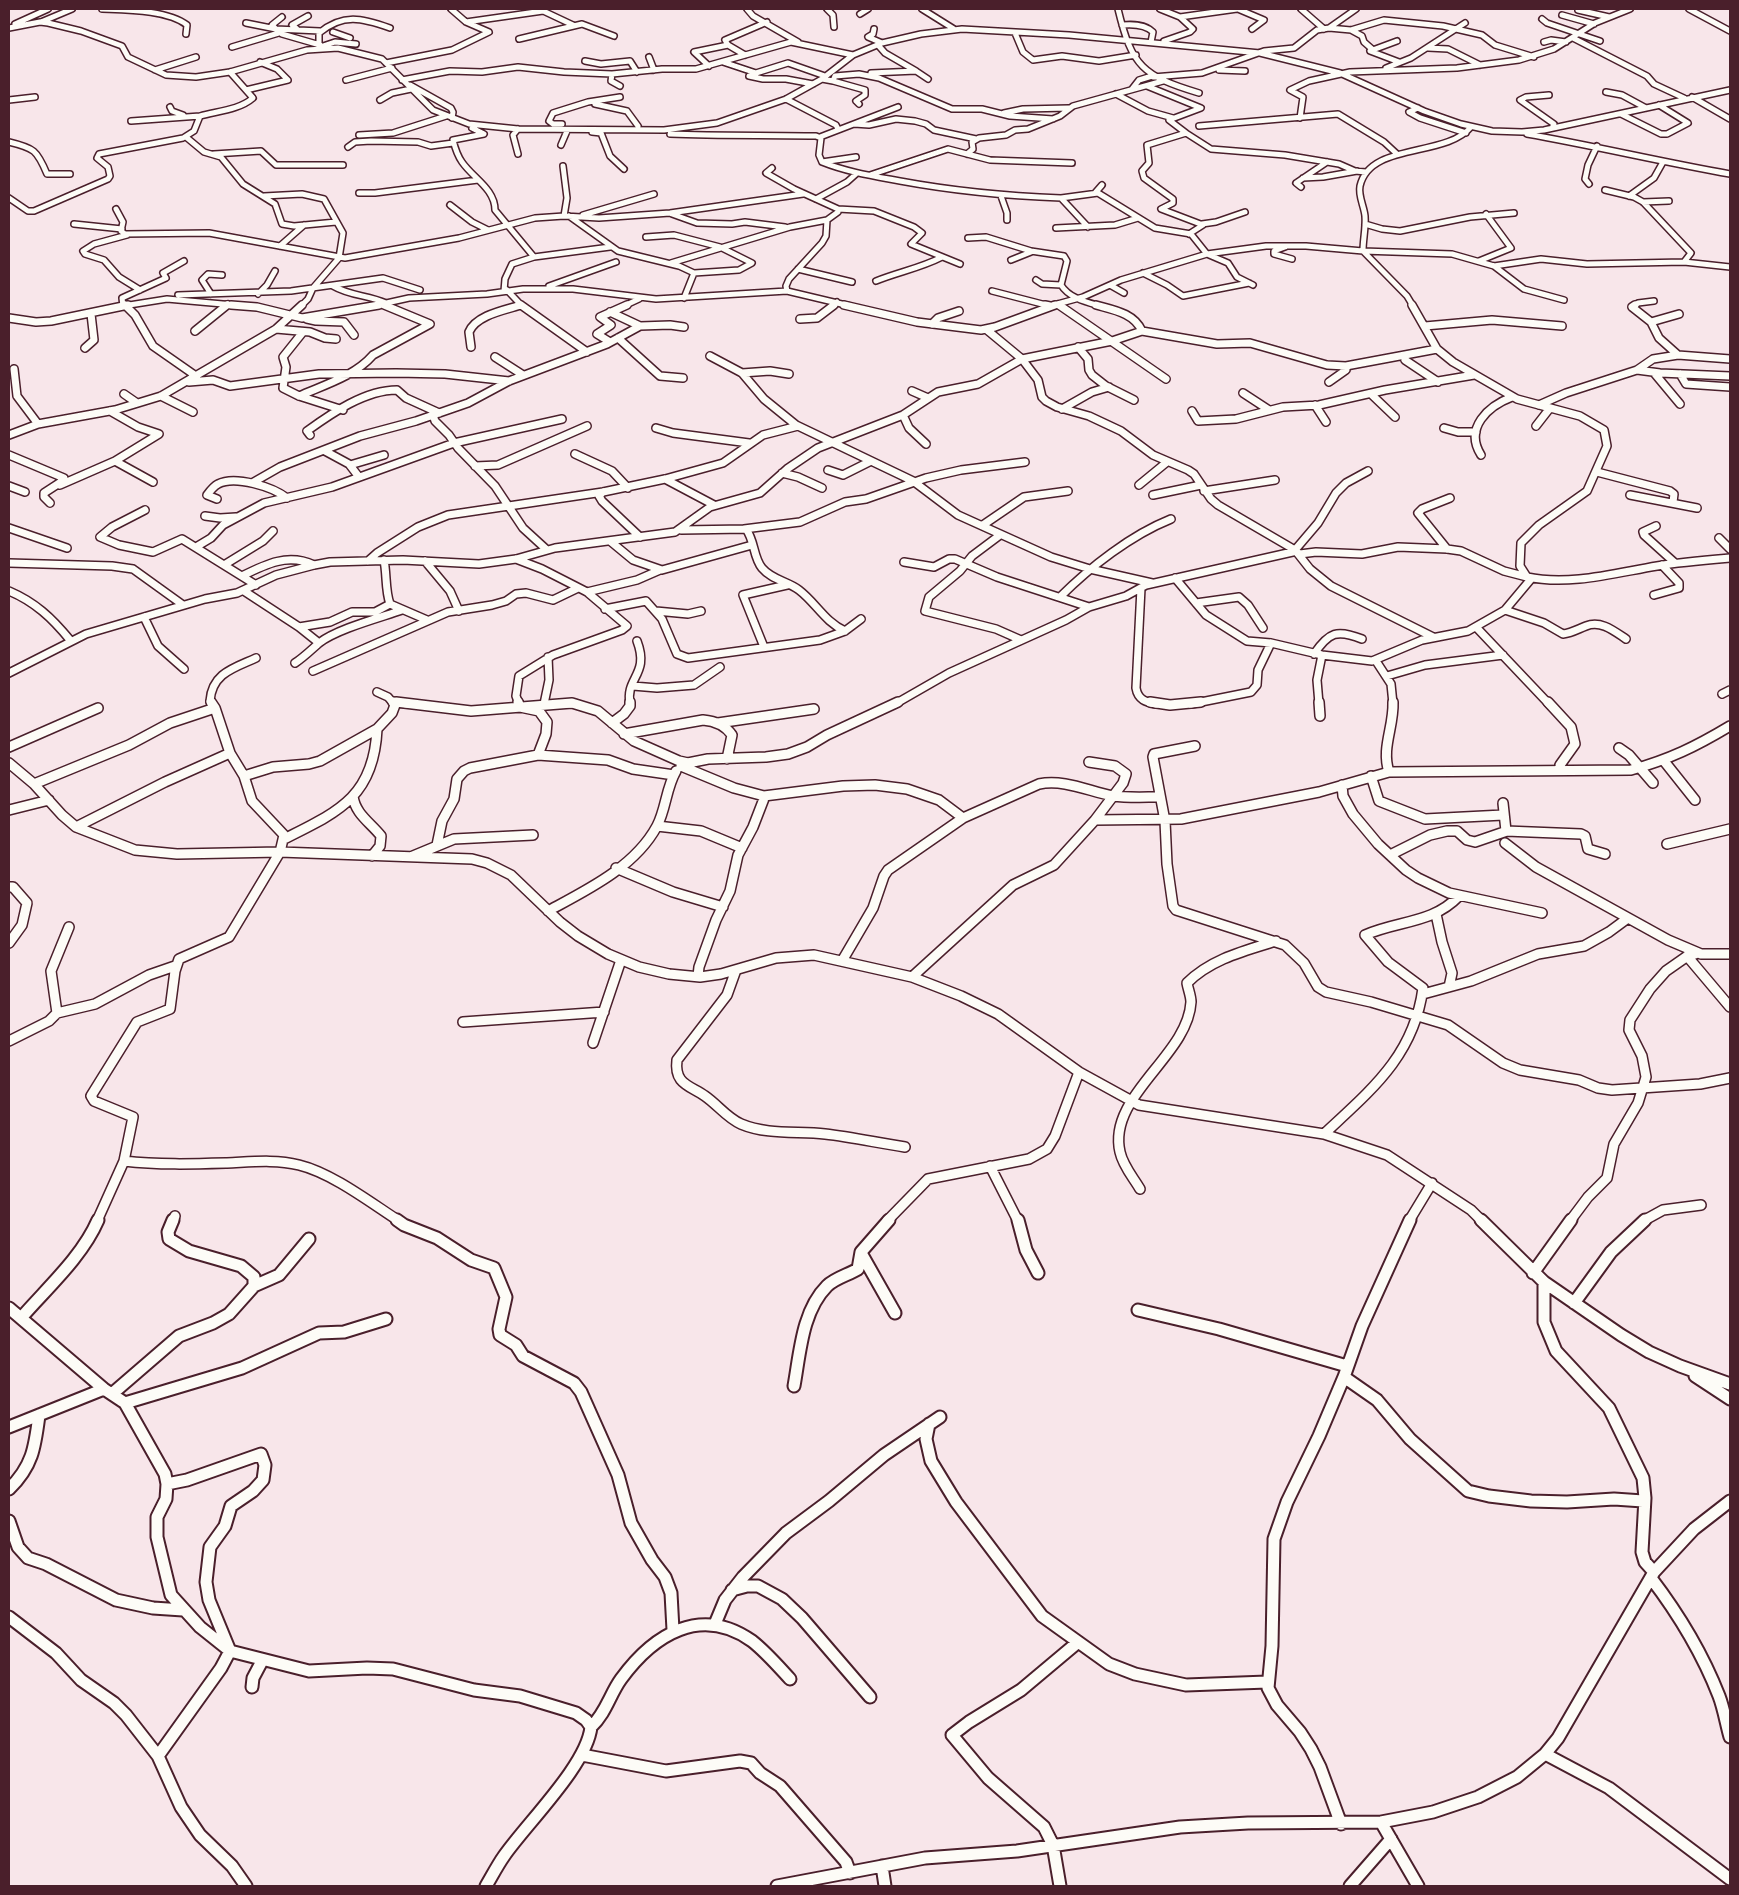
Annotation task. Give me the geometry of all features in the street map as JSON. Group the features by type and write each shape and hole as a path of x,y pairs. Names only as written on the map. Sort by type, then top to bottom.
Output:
{"street":[{"path":"9,28 48,9"},
{"path":"9,28 40,22 72,9"},
{"path":"102,9 146,12 182,20 186,24 186,34"},
{"path":"386,62 452,50 489,32 466,22 451,9"},
{"path":"747,9 748,12 798,42 853,55"},
{"path":"827,9 833,15 834,27"},
{"path":"860,14 868,9"},
{"path":"922,9 954,29"},
{"path":"1118,9 1127,39 1145,71 1163,81 1199,94"},
{"path":"1160,9 1180,18 1189,24 1193,31 1162,43"},
{"path":"1180,18 1221,10 1237,9 1264,20 1252,29"},
{"path":"1301,9 1326,29"},
{"path":"1326,29 1356,9"},
{"path":"1690,9 1730,31"},
{"path":"466,22 541,10 573,25"},
{"path":"1578,10 1609,17"},
{"path":"1300,118 1303,97 1290,90 1311,81 1340,72 1480,66 1534,57 1556,48 1594,24 1609,17 1628,10 1634,14"},
{"path":"1562,15 1594,24"},
{"path":"297,29 292,26 308,16"},
{"path":"277,31 272,25 282,17"},
{"path":"232,47 277,31 297,29 320,31 340,21 357,18 390,28"},
{"path":"1542,19 1547,23 1600,41"},
{"path":"246,23 277,31 320,47 356,51 382,59 434,110 469,124 518,129 565,130 698,127 735,118 786,100 824,77 853,55 880,44 921,34 954,29 1127,39 1262,52 1294,48 1314,32 1326,29 1351,30 1379,21 1389,20 1457,29 1487,37 1495,45 1534,57"},
{"path":"40,22 66,24 101,33"},
{"path":"745,56 728,45 724,40 767,22"},
{"path":"48,23 81,31 122,46 128,57 135,62 166,75 196,77 230,72 335,42 356,44"},
{"path":"1383,69 1428,48 1465,23"},
{"path":"519,40 582,24 614,36"},
{"path":"1122,25 1137,24 1149,28 1153,32 1151,42"},
{"path":"874,29 873,34 868,37 880,44"},
{"path":"1351,30 1364,37 1364,42 1372,49 1370,50 1372,53 1399,62"},
{"path":"320,31 318,33 320,47"},
{"path":"333,32 352,38 347,42"},
{"path":"1015,33 1023,52 1033,60 1062,56 1099,61 1136,55"},
{"path":"1173,38 1187,39"},
{"path":"1573,38 1647,76 1654,84 1684,98"},
{"path":"1194,40 1262,52 1340,72 1441,118 1492,131 1522,132 1552,128 1621,114 1684,98 1730,90"},
{"path":"1544,42 1554,40 1566,42"},
{"path":"1372,49 1397,41"},
{"path":"403,81 450,71 474,73 525,68 612,74 636,70 696,69 781,44 798,42"},
{"path":"880,44 879,49 912,67 916,72 928,79"},
{"path":"710,66 694,52 728,45"},
{"path":"1556,48 1590,46"},
{"path":"1428,48 1451,50 1480,66"},
{"path":"1132,89 1139,80 1153,76 1191,74 1214,70 1262,52"},
{"path":"649,56 654,70"},
{"path":"155,70 196,57"},
{"path":"525,68 526,61"},
{"path":"585,61 600,64 623,63 636,70"},
{"path":"246,90 288,79 277,69 260,62"},
{"path":"723,62 756,72 788,63 824,77 834,78 859,74 916,72"},
{"path":"346,80 363,74 392,68"},
{"path":"832,70 836,73 834,78"},
{"path":"1214,70 1244,71"},
{"path":"131,121 200,116 237,107 252,100 253,98 230,72"},
{"path":"612,74 611,81 620,86"},
{"path":"744,74 813,84"},
{"path":"859,74 892,83 948,108 986,110 999,114 1053,119"},
{"path":"834,78 866,90 865,95 856,102 859,104"},
{"path":"359,135 377,136 395,133 449,117 453,112 451,108 403,81"},
{"path":"999,114 1023,108 1069,108 1163,81"},
{"path":"1147,86 1201,108 1169,120 1211,149 1285,155 1339,164 1357,171 1366,172"},
{"path":"380,100 392,93 411,89"},
{"path":"1606,92 1622,95 1646,108"},
{"path":"1116,94 1148,111 1173,118"},
{"path":"1549,95 1526,97 1520,100 1554,124 1552,128"},
{"path":"9,100 35,96"},
{"path":"620,97 581,104 553,113 549,121 553,124 608,124 642,128"},
{"path":"1692,97 1730,119"},
{"path":"786,100 836,126 838,129"},
{"path":"581,104 604,105 624,110 648,132 717,137 790,134 820,137 838,129 875,118 898,107"},
{"path":"1621,114 1661,134 1667,134 1688,123 1659,105"},
{"path":"170,107 172,111 186,116"},
{"path":"854,124 869,125 896,119 915,121 926,124 934,130 976,138 1006,135 1053,119 1062,115 1069,108"},
{"path":"1418,108 1409,112 1420,118 1466,133"},
{"path":"1199,126 1339,114 1384,142 1397,154"},
{"path":"9,198 28,211 34,211 108,179 110,176 108,167 97,158 99,154 186,137 194,131 200,116"},
{"path":"348,146 355,142 371,141 418,142 430,146 453,143 453,140 483,135 481,130 468,126 469,124"},
{"path":"1362,251 1365,224 1360,186 1366,172 1386,158 1397,154 1422,150 1457,139 1471,127"},
{"path":"518,129 513,135 514,143 518,148 518,154"},
{"path":"561,145 565,130"},
{"path":"565,130 601,133 610,156 624,169"},
{"path":"1522,132 1541,138 1597,146 1729,175"},
{"path":"1186,133 1147,145 1149,163 1142,171 1144,178 1174,201 1171,205 1161,209 1202,224 1220,221 1245,212"},
{"path":"186,137 201,150 221,158 243,184 277,206 282,224 304,225 336,222"},
{"path":"820,137 819,155 822,162 831,167 867,176 1001,196 1061,198 1095,192 1102,185"},
{"path":"967,154 973,149 972,142 976,138"},
{"path":"9,142 29,147 38,153 47,174 70,174"},
{"path":"453,143 461,164 491,193 495,200 495,210 534,258"},
{"path":"1589,184 1584,179 1585,173 1597,146"},
{"path":"867,176 944,150 952,150 996,161 1072,163"},
{"path":"213,154 261,152 276,165 343,165"},
{"path":"822,162 856,157"},
{"path":"1300,187 1296,183 1327,162"},
{"path":"1630,196 1651,182 1663,162"},
{"path":"563,166 567,198 566,216"},
{"path":"772,168 766,173 803,194 838,209 870,210 914,227 922,233 911,244 960,264"},
{"path":"1303,178 1323,177 1357,171"},
{"path":"816,199 845,184 856,174"},
{"path":"359,193 375,193 478,180"},
{"path":"1605,190 1630,196 1643,202 1692,253 1684,262"},
{"path":"1095,192 1160,230 1189,234 1198,240 1208,254 1228,263 1237,277 1251,284 1182,296 1167,285 1143,273"},
{"path":"9,435 38,424 110,411 161,396 276,329 304,303 339,258 344,238 343,233 326,201 316,196 302,194 264,196"},
{"path":"578,216 654,194"},
{"path":"140,290 119,277 104,260 85,254 82,251 94,244 127,235 147,232 205,232 339,258 350,258 451,240 535,218 578,216 599,218 670,213 803,194"},
{"path":"1001,196 1008,220"},
{"path":"1061,198 1088,227"},
{"path":"1643,202 1669,201"},
{"path":"450,205 472,222 488,230"},
{"path":"116,209 123,222 122,233 127,235"},
{"path":"671,263 720,247 827,220 838,212 838,209"},
{"path":"1365,224 1382,229 1400,231 1434,222 1514,212"},
{"path":"670,213 697,223 732,224 745,222 790,228"},
{"path":"1479,261 1511,248 1486,214"},
{"path":"566,216 618,251 679,266 694,273 739,270 752,264 720,247 674,235 646,237"},
{"path":"1056,228 1115,225 1138,218"},
{"path":"787,291 786,286 798,269 809,259 826,236 827,220"},
{"path":"74,224 122,229"},
{"path":"1189,234 1201,228 1202,224"},
{"path":"280,246 304,225"},
{"path":"968,238 986,237 1031,252 1059,255 1067,258 1061,285 1064,290 1078,299 1135,320 1142,331"},
{"path":"1287,245 1274,251 1274,254 1292,259"},
{"path":"305,317 427,296 544,288 573,289 641,298 712,297 787,291 932,324 987,330 1050,306 1078,299 1143,273 1208,254 1235,249 1287,245 1362,251 1452,254 1494,266 1524,290 1564,300"},
{"path":"588,352 521,305 505,291 505,279 512,264 534,258 610,247"},
{"path":"1362,251 1407,296 1437,349 1453,362 1512,397 1580,416 1604,430 1607,446 1591,485 1583,496 1566,505 1539,525 1521,543 1520,566 1529,578"},
{"path":"1011,260 1031,252"},
{"path":"876,281 901,271 925,266 942,257"},
{"path":"1494,266 1541,259 1587,264 1684,262 1730,267"},
{"path":"184,261 163,273 166,278 122,298 124,305 135,315 153,346 196,376"},
{"path":"544,288 616,262"},
{"path":"798,269 852,282"},
{"path":"258,294 267,285 275,271"},
{"path":"684,298 694,273"},
{"path":"211,294 202,280 203,278 208,274 222,275"},
{"path":"166,299 178,294 258,294 312,291 382,278 394,280 420,290"},
{"path":"1036,280 1042,284 1061,285"},
{"path":"1110,285 1124,293"},
{"path":"299,396 347,374 369,361 373,355 430,324 372,297 345,293 338,287 331,286"},
{"path":"992,291 1050,306"},
{"path":"610,342 597,333 611,325 600,318 641,298"},
{"path":"9,318 36,322 91,314 124,305 166,299 274,310 318,322 333,320 346,322 354,335"},
{"path":"1654,301 1638,303 1632,307 1651,322 1659,338 1678,355"},
{"path":"800,319 821,318 837,302"},
{"path":"195,331 228,304"},
{"path":"1058,304 1166,379"},
{"path":"471,347 469,332 473,326 521,305"},
{"path":"932,324 938,318 959,311"},
{"path":"610,312 640,326 674,325 684,327"},
{"path":"85,348 94,340 91,314"},
{"path":"1651,322 1679,314"},
{"path":"1425,326 1492,320 1562,326"},
{"path":"252,483 280,467 360,436 436,414 482,397 509,381 588,352 640,326"},
{"path":"1175,328 1177,336"},
{"path":"276,329 336,339"},
{"path":"987,330 1022,359 1038,380 1042,397 1046,401 1062,409 1089,416 1121,431 1153,454 1188,470 1218,505 1297,552 1310,569 1331,586 1433,637"},
{"path":"681,530 696,516 714,506 756,494 802,458 829,442 889,419 903,416 928,398 947,389 978,384 1022,359 1112,341 1142,331 1154,335 1177,336 1217,344 1255,344 1327,365 1346,366 1437,349"},
{"path":"303,332 283,357 286,367 283,388 299,396 343,410"},
{"path":"618,338 660,376 683,378"},
{"path":"1078,347 1088,359 1089,370 1092,375 1109,387 1134,400"},
{"path":"1538,405 1566,393 1637,370 1650,360 1678,355 1730,359"},
{"path":"710,356 742,374 764,399 798,426 913,481 952,511 1045,555 1090,569 1152,583"},
{"path":"495,357 523,375"},
{"path":"1405,360 1438,382"},
{"path":"1329,382 1342,374 1346,370 1346,366"},
{"path":"14,369 17,396 38,424"},
{"path":"742,374 770,370 789,374"},
{"path":"1637,370 1655,374 1730,376"},
{"path":"186,382 213,380 230,386 319,374 445,374 509,381"},
{"path":"1655,374 1680,404"},
{"path":"1680,374 1686,384 1730,387"},
{"path":"1192,411 1196,420 1201,421 1236,419 1269,410 1315,405 1474,375"},
{"path":"1062,409 1092,392 1109,387"},
{"path":"310,435 308,431 373,392 391,389 397,390 406,398 436,414"},
{"path":"912,391 928,398"},
{"path":"1243,393 1269,410"},
{"path":"124,394 138,403"},
{"path":"1371,394 1395,417"},
{"path":"161,396 192,412"},
{"path":"1481,455 1475,444 1477,427 1487,412 1512,397"},
{"path":"1315,405 1326,422"},
{"path":"1536,426 1550,408"},
{"path":"47,490 114,461 159,435 138,427 110,411"},
{"path":"436,414 435,421 495,486 523,528 546,550"},
{"path":"903,416 907,428 926,444"},
{"path":"196,547 211,538 223,526 262,504 332,486 454,443 562,419"},
{"path":"475,466 498,465 587,426"},
{"path":"368,561 389,544 418,527 448,515 628,488 665,479 723,463 749,443 766,434 798,426"},
{"path":"656,428 673,433 749,443"},
{"path":"1444,428 1458,432 1476,432"},
{"path":"325,451 350,465 359,477"},
{"path":"9,454 64,479 47,490 43,495 50,503"},
{"path":"575,454 615,474 624,480 628,488"},
{"path":"350,465 384,455"},
{"path":"114,461 123,468 140,474 153,482"},
{"path":"828,470 843,475 871,461"},
{"path":"9,673 70,640 183,605 244,591 276,575 314,565 384,560 471,564 516,559 546,550 681,530 744,529 800,522 845,502 866,499 913,481 961,470 1025,462"},
{"path":"1139,485 1167,462"},
{"path":"1297,552 1318,523 1336,493 1346,483 1368,471"},
{"path":"1597,472 1670,491 1674,494 1674,502"},
{"path":"782,474 798,478 822,488"},
{"path":"665,479 714,506"},
{"path":"1152,495 1275,480"},
{"path":"217,499 207,495 219,482 252,483 278,491 287,498"},
{"path":"9,486 25,492"},
{"path":"984,526 1024,497 1068,491"},
{"path":"603,492 599,496 602,501 612,508 640,537"},
{"path":"1630,495 1674,502 1697,508"},
{"path":"1447,549 1418,513 1422,509 1450,498"},
{"path":"145,510 112,527 100,537 108,542 148,553 157,552 179,539 196,547 256,585"},
{"path":"204,516 238,517"},
{"path":"1060,597 1090,569 1153,526 1171,519"},
{"path":"1656,526 1644,532 1644,535 1675,563"},
{"path":"9,528 67,548"},
{"path":"744,529 752,538 752,545 762,568 777,580 798,589 829,622 845,632"},
{"path":"224,565 263,541 273,531"},
{"path":"1000,535 972,556 967,564 929,597 925,611 996,629 1021,640"},
{"path":"1718,538 1730,549"},
{"path":"610,541 633,559 660,570"},
{"path":"586,592 637,580 660,570 716,557 752,545"},
{"path":"548,911 616,868 648,840 657,826 674,775 684,764 704,760 766,757 805,748 828,735 891,706 949,673 1066,620 1089,607 1120,598 1152,583 1297,552 1362,554 1398,547 1461,551 1504,571 1545,581 1572,580 1675,563 1730,558"},
{"path":"904,562 934,567 952,558 997,577 1089,607"},
{"path":"242,576 284,560 304,559 314,565"},
{"path":"516,559 542,569 586,592 626,624 626,628 548,657 519,676 516,696 520,707"},
{"path":"384,560 387,573 386,593 390,604 427,620"},
{"path":"425,561 455,598 458,612"},
{"path":"9,563 112,566 133,569 156,583 183,605"},
{"path":"1654,595 1680,588 1679,583 1662,565"},
{"path":"1176,578 1206,615 1245,640 1271,643 1318,655 1376,661 1433,637 1461,634 1476,627 1505,610 1529,578"},
{"path":"764,647 743,599 743,594 788,585"},
{"path":"313,671 448,612 458,612 504,602 516,594 526,593 553,600 578,588"},
{"path":"1141,588 1136,688 1137,694 1143,701 1160,703 1200,702 1251,692 1257,685 1258,670 1271,643"},
{"path":"9,591 42,607 70,640"},
{"path":"244,591 299,627 319,643"},
{"path":"1196,603 1239,597 1248,605 1263,628"},
{"path":"605,609 646,600 656,611 677,654 680,656 699,657 818,641 845,632 861,619"},
{"path":"299,627 330,622 352,612 375,612 390,604"},
{"path":"295,663 310,653 319,643 351,628 402,610"},
{"path":"1505,610 1544,623 1563,634 1574,632 1590,623 1597,622 1605,624 1626,639"},
{"path":"656,611 690,614 701,611"},
{"path":"144,617 158,646 184,669"},
{"path":"1476,627 1571,727 1575,744 1560,764"},
{"path":"1320,716 1317,680 1318,655 1326,638 1339,632 1346,632 1362,639"},
{"path":"612,723 620,718 628,709 630,703 629,696 643,661 643,652 637,641"},
{"path":"1387,676 1425,665 1503,655"},
{"path":"544,704 548,680 548,657"},
{"path":"21,1318 91,1236 124,1161 133,1117 94,1101 91,1096 137,1022 170,1009 175,966 182,957 229,937 280,852 284,839 282,832 254,805 244,776 230,753 209,694 216,682 232,670 256,658"},
{"path":"1376,661 1390,683 1394,714 1384,748 1384,758 1389,772"},
{"path":"634,686 657,688 694,685 720,667"},
{"path":"1722,694 1730,690"},
{"path":"377,692 394,702 471,710 568,703 586,707 603,714 624,734 643,747 747,793 765,796 821,788 890,787 934,797 963,818"},
{"path":"244,776 273,767 314,763 377,729 392,713 395,706 394,702"},
{"path":"520,707 539,711 547,722 546,734 538,754"},
{"path":"9,747 98,708"},
{"path":"34,784 129,745 170,723 215,708"},
{"path":"624,734 703,720 718,723 814,709"},
{"path":"718,723 729,730 732,735 727,759"},
{"path":"1095,820 1165,821 1232,810 1342,785 1389,772 1569,772 1616,771 1640,768 1664,761 1692,749 1730,726"},
{"path":"284,839 318,821 353,796 362,786 372,762 377,729"},
{"path":"1195,746 1154,754 1153,760 1165,821 1167,864 1173,906 1176,910 1276,942 1295,954 1322,990 1448,1025 1503,1063 1520,1070 1579,1080 1603,1089 1700,1084 1730,1078"},
{"path":"1619,748 1629,755 1653,783"},
{"path":"76,827 165,782 230,753"},
{"path":"437,845 443,820 452,804 455,786 461,773 470,768 538,754 576,759 608,760 633,769 674,775"},
{"path":"1664,761 1695,800"},
{"path":"912,976 1013,885 1054,864 1095,820 1126,778 1123,769 1090,762"},
{"path":"9,763 34,784 76,827 124,847 146,852 177,854 280,852 472,859 490,863 517,879 548,911 586,941 621,960 666,974 698,976 736,970 772,958 792,954 814,955 912,976 998,1014 1079,1072 1131,1102 1187,1114 1324,1134 1350,1141 1387,1156 1432,1183 1471,1210 1544,1282 1628,1340 1680,1366 1730,1398"},
{"path":"1371,776 1380,802 1425,819 1503,815"},
{"path":"842,961 873,908 884,876 888,870 963,818 1044,782 1066,784 1114,796 1160,797"},
{"path":"1342,785 1343,796 1350,810 1390,855 1418,878 1439,890 1460,896 1542,913"},
{"path":"353,796 352,801 358,810 382,836 380,846 372,856"},
{"path":"698,976 701,960 730,891 736,859 753,827 765,796"},
{"path":"9,810 49,800"},
{"path":"1503,803 1503,815 1507,831"},
{"path":"657,826 701,831 742,848"},
{"path":"1667,844 1730,829"},
{"path":"1390,855 1434,835 1456,831 1461,833 1467,841 1473,842 1497,836 1507,831 1578,833 1585,836 1588,849 1605,854"},
{"path":"411,857 437,845 468,837 533,835"},
{"path":"1505,844 1536,866 1668,940 1698,953 1711,955 1730,954"},
{"path":"616,868 673,892 723,907"},
{"path":"9,887 13,887 27,903 26,912 16,936 9,943"},
{"path":"1324,1134 1382,1076 1409,1042 1419,1016 1423,994 1421,986 1388,962 1365,935 1436,914 1447,909 1460,896"},
{"path":"1436,914 1452,974 1449,987"},
{"path":"1423,994 1471,981 1538,954 1584,946 1609,932 1628,918"},
{"path":"57,1013 58,1003 50,974 69,927"},
{"path":"1140,1189 1119,1150 1121,1129 1131,1102 1157,1069 1183,1026 1191,1001 1187,983 1190,979 1225,958 1276,942"},
{"path":"1533,1272 1588,1197 1607,1178 1614,1144 1638,1103 1646,1077 1642,1056 1629,1030 1630,1020 1667,968 1687,956 1698,953"},
{"path":"1687,956 1730,1006"},
{"path":"593,1043 621,960"},
{"path":"9,1041 49,1021 57,1013 95,1004 149,975 175,966"},
{"path":"736,970 727,994 717,1010 677,1060 674,1070 679,1079 743,1126 767,1130 826,1134 905,1147"},
{"path":"463,1022 604,1012"},
{"path":"794,1386 803,1338 813,1308 820,1293 828,1284 858,1269 861,1252 880,1229 928,1179 1029,1159 1048,1149 1055,1136 1079,1072"},
{"path":"124,1161 159,1164 274,1161 300,1165 319,1172 361,1196 404,1225 437,1238 471,1260 494,1268 506,1298 499,1329 500,1335 516,1345 522,1356 545,1366 574,1383 581,1392 612,1460 633,1528 652,1560 665,1577 670,1592 673,1630"},
{"path":"990,1166 1018,1223 1026,1250 1038,1273"},
{"path":"1341,1824 1317,1761 1300,1732 1270,1694 1267,1682 1272,1646 1274,1539 1287,1502 1319,1436 1362,1326 1395,1250 1414,1212 1432,1183"},
{"path":"1574,1303 1598,1268 1629,1234 1651,1216 1669,1209 1701,1205"},
{"path":"174,1216 168,1232 169,1238 187,1250 240,1266 254,1277 254,1286"},
{"path":"9,1427 109,1391 179,1336 213,1323 229,1314 254,1286 279,1274 309,1239"},
{"path":"861,1252 895,1313"},
{"path":"1544,1282 1544,1322 1548,1337 1556,1350 1609,1408 1643,1478 1645,1488 1643,1560 1689,1635 1719,1696 1730,1737"},
{"path":"9,1308 125,1403 165,1474 167,1484 166,1499 158,1518 157,1537 171,1595 182,1610 219,1644 230,1651 262,1661 278,1662 309,1671 367,1668 393,1669 474,1690 520,1696 576,1713 582,1716 591,1727"},
{"path":"1138,1310 1218,1329 1345,1372 1372,1395 1410,1439 1465,1489 1473,1493 1508,1498 1567,1502 1608,1497 1625,1497 1644,1501"},
{"path":"125,1403 250,1365 319,1333 344,1332 386,1319"},
{"path":"1680,1366 1730,1384"},
{"path":"9,1489 23,1477 35,1452 39,1415"},
{"path":"715,1624 725,1600 732,1590 762,1556 786,1533 829,1502 884,1455 940,1417"},
{"path":"929,1424 926,1439 928,1452 956,1502 1038,1611 1076,1642 1117,1667 1173,1684 1267,1682"},
{"path":"167,1484 187,1480 261,1454 265,1463 265,1476 261,1484 253,1493 231,1506 225,1526 210,1547 206,1582 209,1600 230,1651"},
{"path":"776,1886 925,1858 1017,1851 1180,1827 1216,1824 1341,1824 1381,1822 1433,1812 1478,1797 1517,1777 1545,1754 1558,1738 1653,1575 1694,1529 1730,1501"},
{"path":"9,1521 18,1547 28,1558 46,1564 116,1600 153,1608 182,1610"},
{"path":"732,1590 753,1584 777,1594 822,1640 870,1696"},
{"path":"9,1617 56,1653 81,1680 114,1703 158,1756 181,1807 190,1821 207,1844 232,1866 246,1886"},
{"path":"486,1886 504,1856 582,1755 590,1737 591,1727 604,1714 622,1678 641,1657 673,1630 715,1624 745,1637 760,1648 790,1679"},
{"path":"1060,1886 1053,1845 1044,1827 988,1778 952,1735 969,1722 1001,1704 1058,1662 1076,1642"},
{"path":"158,1756 221,1668 230,1651"},
{"path":"252,1687 253,1678 262,1661"},
{"path":"1545,1754 1609,1788 1730,1879"},
{"path":"582,1755 666,1771 740,1761 751,1763 760,1773 778,1784 790,1796 846,1862 850,1873"},
{"path":"1381,1822 1418,1886"},
{"path":"1350,1886 1392,1839"},
{"path":"882,1866 885,1886"}]}
